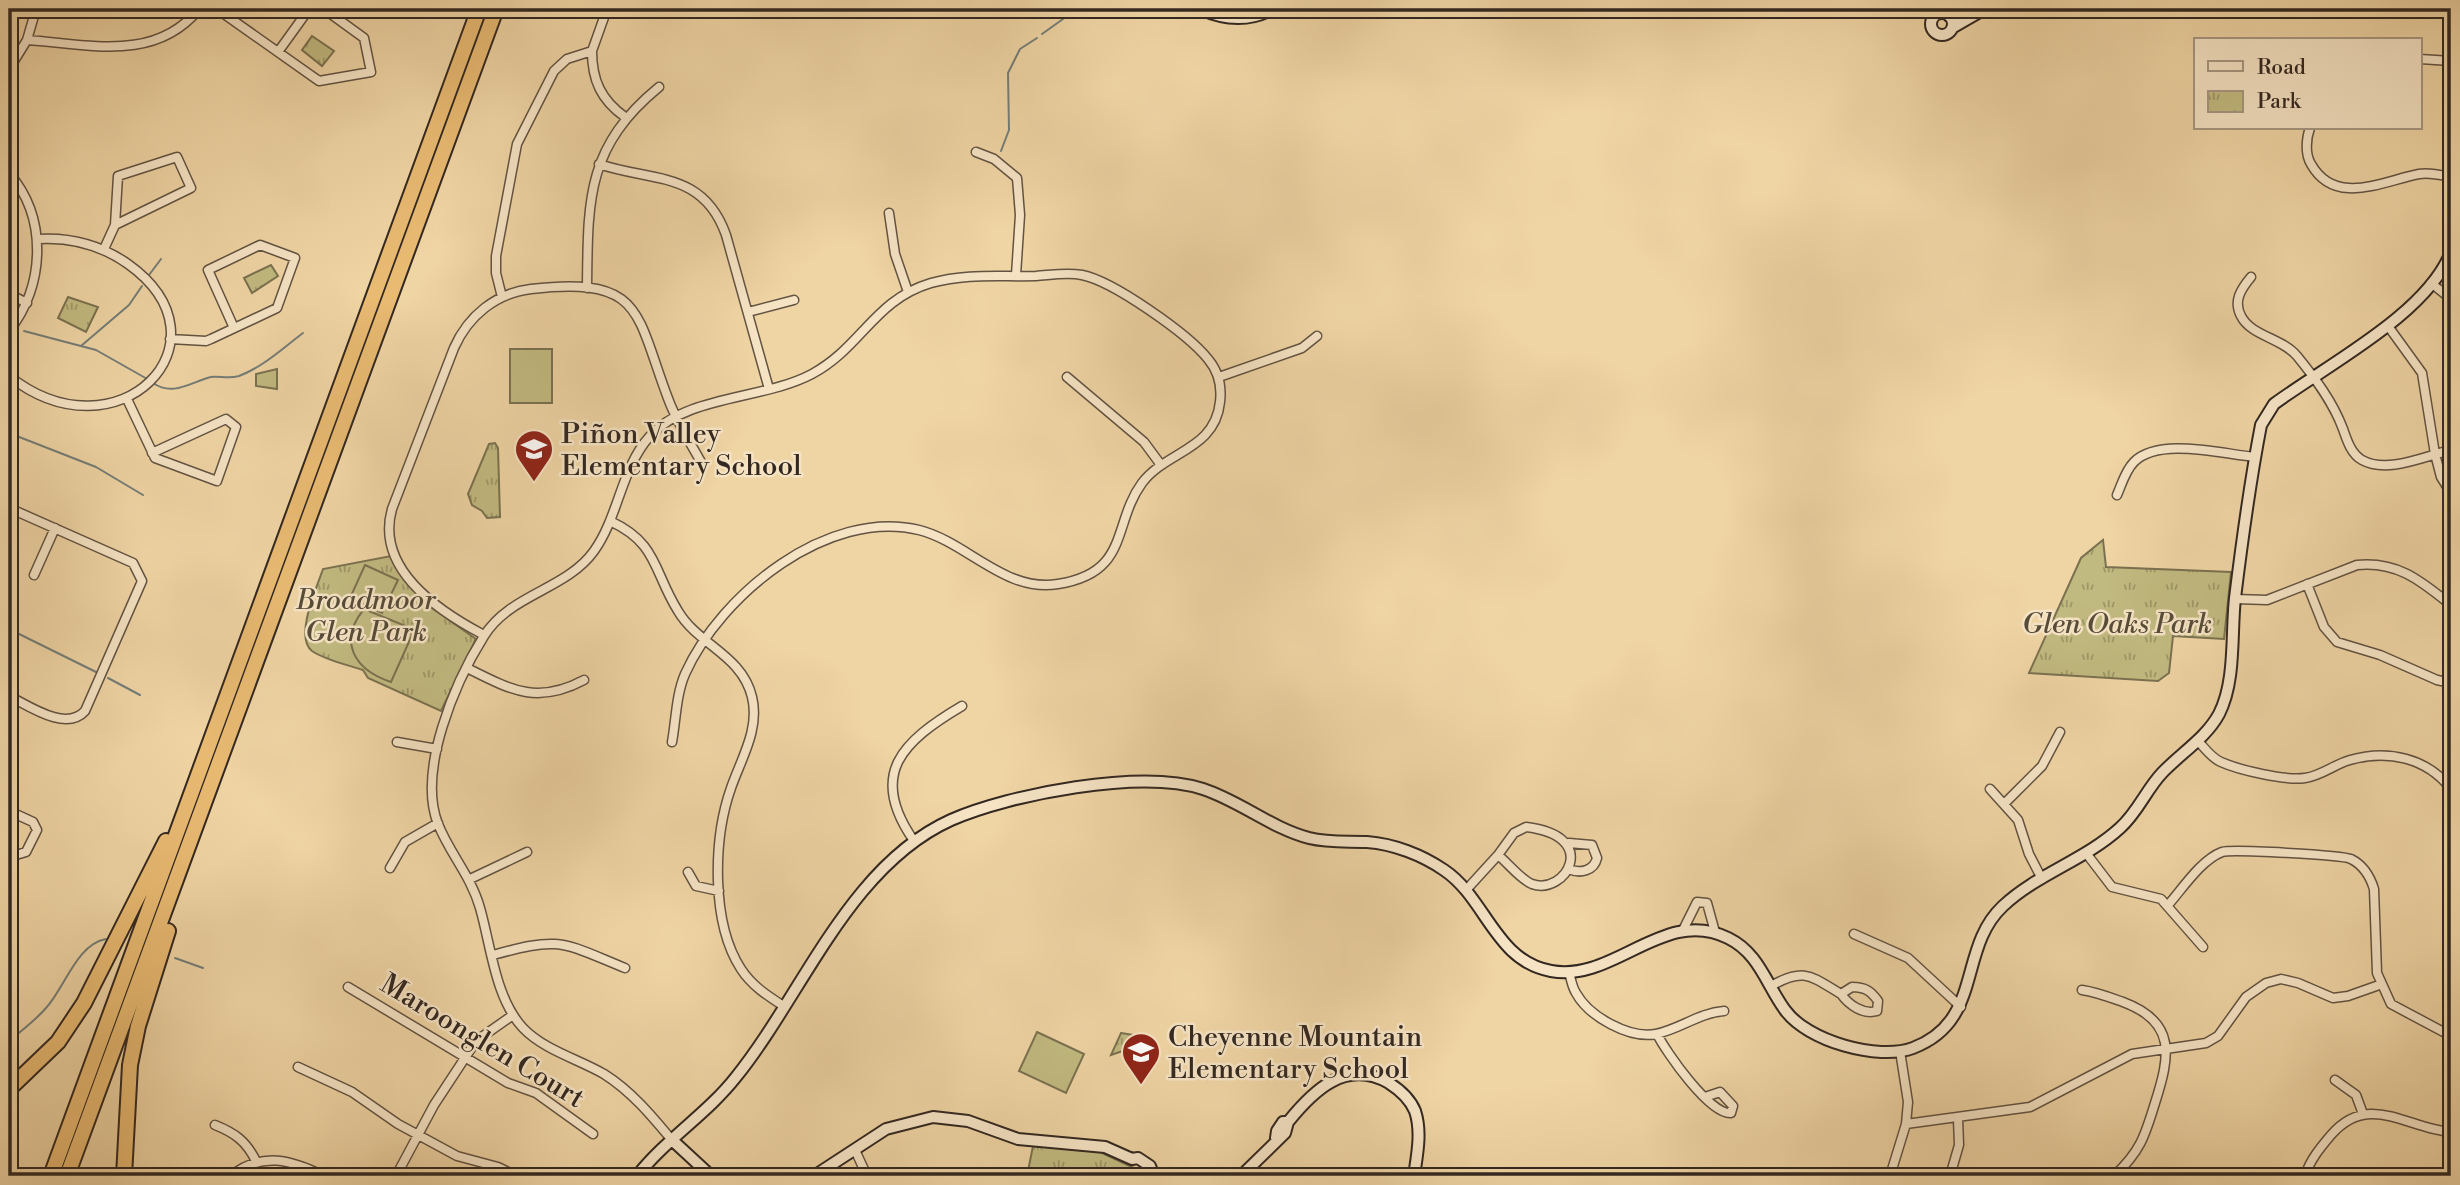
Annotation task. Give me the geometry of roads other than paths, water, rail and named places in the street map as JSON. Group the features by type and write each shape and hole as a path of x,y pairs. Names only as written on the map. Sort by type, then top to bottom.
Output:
{"highway":[{"path":"51,1176 478,9"},
{"path":"67,1176 206,805 496,9"},
{"path":"470,82 504,9"},
{"path":"9,1089 58,1041 84,1003 200,770"},
{"path":"124,1176 126,1098 138,1026 206,805"}],"street":[{"path":"9,69 27,40 36,9"},
{"path":"27,40 139,46 172,35 199,9"},
{"path":"217,9 319,81 371,72 364,38 324,9"},
{"path":"278,52 309,9"},
{"path":"607,9 592,51 593,71 599,90 625,117"},
{"path":"1200,9 1231,19 1251,17 1273,9"},
{"path":"1982,10 1952,27 1946,34 1934,31 1931,15 1982,10"},
{"path":"1944,13 1952,27"},
{"path":"502,297 496,272 496,256 517,144 554,71 567,59 592,51"},
{"path":"2422,59 2451,61"},
{"path":"587,288 591,194 599,164 610,139 625,117 659,87"},
{"path":"2310,130 2307,145 2309,160 2316,174 2329,184 2345,189 2423,173 2451,177"},
{"path":"976,152 994,159 1017,178 1020,215 1016,275"},
{"path":"104,249 115,225 118,176 177,157 191,188 115,225"},
{"path":"599,164 628,173 672,179 704,200 723,224 769,389"},
{"path":"9,173 25,197 37,239 35,274 27,303 9,331"},
{"path":"889,213 895,254 908,292"},
{"path":"9,376 26,389 61,402 103,405 127,399 158,373 170,339 167,313 155,291 132,267 104,249 69,240 37,239"},
{"path":"170,339 205,341 234,328 277,308 295,258 260,245 208,270 234,328"},
{"path":"637,1176 671,1139 737,1077 854,904 914,841 950,821 1021,797 1057,790 1172,783 1215,794 1302,836 1328,842 1365,842 1398,848 1441,868 1467,889 1513,954 1539,968 1569,972 1593,967 1668,933 1684,930 1714,932 1744,947 1761,967 1785,1011 1804,1027 1868,1052 1900,1052 1934,1037 1961,1007 1975,954 1993,918 2003,906 2086,853 2125,824 2160,775 2217,718 2225,698 2235,599 2255,457 2261,425 2267,413 2274,404 2312,376 2388,326 2431,283 2447,264 2451,252"},
{"path":"673,742 682,680 706,640 749,590 788,559 829,539 871,527 896,526 934,535 1007,576 1027,583 1051,585 1073,581 1093,571 1113,551 1137,490 1161,464 1195,446 1211,429 1220,402 1219,377 1206,356 1189,340 1104,282 1070,273 964,276 908,292 884,307 834,360 804,378 675,415 657,429 639,450 595,550 583,564 509,608 484,635 447,715 437,749 431,790 438,823 470,878 513,1015 532,1036 622,1087 671,1139 711,1176"},
{"path":"2251,277 2240,290 2238,301 2239,312 2245,324 2282,342 2312,376 2338,416 2349,446 2358,459 2372,465 2386,466 2451,450"},
{"path":"2431,283 2451,299"},
{"path":"484,635 440,610 419,590 393,549 388,524 458,340 474,317 502,297 533,289 587,288 613,294 639,316 675,415 701,462"},
{"path":"9,295 27,303"},
{"path":"748,312 794,300"},
{"path":"2388,326 2422,373 2435,454 2441,477 2451,493"},
{"path":"1219,377 1303,348 1317,336"},
{"path":"1068,377 1144,442 1161,464"},
{"path":"127,399 152,453 155,458 217,481 236,427 226,419 152,453"},
{"path":"2117,495 2134,461 2155,449 2255,457"},
{"path":"9,508 133,563 140,572 141,586 85,711 79,718 62,720 9,696"},
{"path":"610,521 633,533 646,545 677,609 706,640 739,668 749,686 754,705 751,735 724,811 718,850 719,891 730,945 739,967 761,991 785,1007"},
{"path":"34,575 55,528"},
{"path":"2235,599 2267,600 2357,565 2389,565 2420,581 2451,605"},
{"path":"2307,583 2324,627 2337,642 2380,655 2437,680 2451,683"},
{"path":"467,668 508,689 527,694 550,694 584,680"},
{"path":"914,841 902,824 894,800 893,780 898,761 922,730 962,706"},
{"path":"2004,804 2042,766 2060,733"},
{"path":"2197,740 2219,761 2288,778 2306,778 2350,760 2400,758 2424,764 2439,774 2451,789"},
{"path":"397,741 437,749"},
{"path":"1990,789 2022,828 2025,844 2042,879"},
{"path":"9,811 33,822 37,830 26,852 16,855 9,851"},
{"path":"390,868 405,842 438,823"},
{"path":"1467,889 1514,833 1526,827 1557,834 1569,843 1592,845 1597,858 1591,869 1581,872 1569,869"},
{"path":"1498,855 1524,879 1534,885 1546,885 1559,879 1569,869 1572,853 1569,843"},
{"path":"2168,905 2207,862 2231,850 2344,856 2362,867 2374,888 2378,973 2391,1004 2451,1036"},
{"path":"470,878 527,852"},
{"path":"2086,853 2112,887 2147,894 2168,905 2203,947"},
{"path":"688,872 696,886 719,891"},
{"path":"1684,930 1697,902 1707,903 1714,932"},
{"path":"1854,934 1908,958 1961,1007"},
{"path":"493,955 539,943 559,942 625,968"},
{"path":"1569,972 1576,993 1589,1008 1628,1031 1657,1034 1710,1012 1724,1011"},
{"path":"1771,986 1789,976 1810,975 1841,994"},
{"path":"1906,1124 1958,1119 2030,1107 2050,1099 2117,1059 2165,1048 2206,1043 2218,1036 2246,997 2266,983 2281,979 2333,998 2348,996 2382,984"},
{"name":"Maroonglen Court","path":"348,987 508,1083 536,1094 593,1134"},
{"path":"2082,990 2143,1009 2160,1026 2165,1048 2165,1070 2145,1137 2140,1149 2114,1176"},
{"path":"396,1176 418,1135 482,1034 513,1015"},
{"path":"1657,1034 1667,1054 1704,1097"},
{"path":"1890,1176 1906,1124 1908,1102 1900,1052"},
{"path":"298,1067 352,1092 380,1113 457,1156 498,1167 516,1176"},
{"path":"1241,1176 1285,1133 1288,1122 1313,1092 1334,1079 1358,1074 1380,1079 1400,1091 1415,1110 1419,1138 1414,1176"},
{"path":"2335,1080 2356,1095 2363,1114"},
{"path":"2305,1176 2316,1153 2340,1125 2363,1114 2391,1115 2435,1131 2451,1132"},
{"path":"814,1176 886,1129 933,1117 968,1121 1018,1139 1105,1147 1132,1159 1142,1169 1157,1174"},
{"path":"1950,1176 1959,1145 1958,1119"},
{"path":"215,1125 234,1133 246,1143 256,1161"},
{"path":"855,1150 866,1168 867,1176"},
{"path":"231,1176 256,1161 289,1161 324,1176"}],"waterway":[{"path":"1042,34 1063,19 1068,9"},
{"path":"1001,151 1009,130 1008,73 1020,49 1037,38"},
{"path":"149,275 161,259"},
{"path":"81,346 129,305 142,286"},
{"path":"24,331 96,350 149,380"},
{"path":"153,383 175,389 211,377 239,376 265,362 303,333"},
{"path":"9,433 96,467 143,495"},
{"path":"9,629 96,672"},
{"path":"108,678 140,695"},
{"path":"9,1041 46,1008 79,957 87,949 106,939"},
{"path":"175,958 203,968"}],"place":[{"name":"Piñon Valley Elementary School","path":"534,483"},
{"name":"Cheyenne Mountain Elementary School","path":"1141,1086"}],"park label":[{"name":"Broadmoor Glen Park","path":"366,615"},
{"name":"Glen Oaks Park","path":"2117,623"}]}
